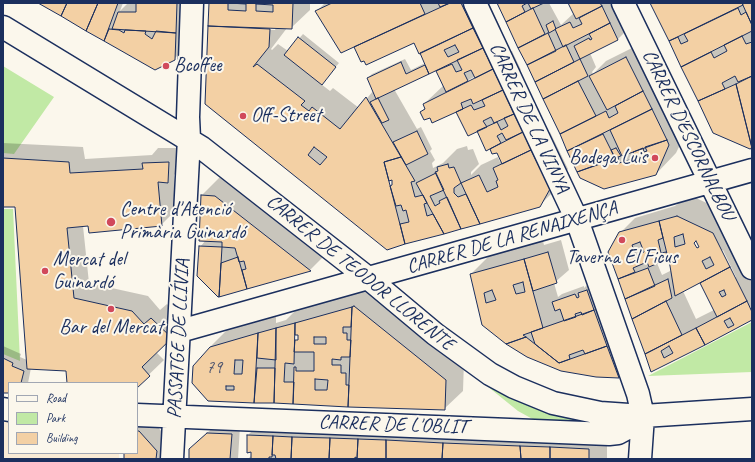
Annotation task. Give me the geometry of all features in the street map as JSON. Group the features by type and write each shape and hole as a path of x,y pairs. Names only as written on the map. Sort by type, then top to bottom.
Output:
{"street":[{"name":"PASSATGE DE LLÍVIA","path":"172,459 180,331 189,138 188,117 192,3"},
{"name":"CARRER DE LA VINYA","path":"475,3 577,220 638,394 643,416 640,459"},
{"name":"CARRER D'ESCORNALBOU","path":"623,3 752,268"},
{"name":"CARRER DE TEODOR LLORENTE","path":"3,27 189,138 214,156 368,278 435,334 490,374 514,387 553,403 600,413 643,416 752,409"},
{"name":"CARRER DE LA RENAIXENÇA","path":"180,331 752,170"},
{"name":"CARRER DE L'OBLIT","path":"138,415 609,434 618,433 631,426 643,416"}],"shaded area":[{"path":"3,419 8,420 8,454 119,454 119,459 3,459"}],"green space":[{"path":"3,66 54,97 14,154 3,153"},
{"path":"3,209 13,209 20,361 3,354"},
{"path":"752,322 752,372 648,376"},
{"path":"488,384 556,414 591,423 538,422 518,411 487,386"}],"building":[{"path":"38,3 67,3 61,16"},
{"path":"67,3 98,3 86,31 61,16"},
{"path":"98,3 118,3 104,41 86,31"},
{"path":"136,3 177,3 176,33 112,29 118,12 136,12"},
{"path":"209,3 228,3 293,3 292,29 208,26","holes":["228,3 246,4 246,11 228,10","256,4 273,5 273,12 256,11"]},
{"path":"332,3 420,3 425,14 341,53 315,11"},
{"path":"438,3 450,3 440,7"},
{"path":"450,3 461,3 473,28 419,54 414,43 366,65 364,61 361,62 354,47"},
{"path":"497,3 527,3 522,6 525,12 506,22"},
{"path":"528,3 544,3 531,9"},
{"path":"568,3 600,3 602,6 576,19"},
{"path":"650,3 742,3 743,5 669,41"},
{"path":"742,3 752,3 752,25 746,12"},
{"path":"602,6 610,23 563,47 555,29 570,22 573,28 582,24 579,18"},
{"path":"533,8 545,34 518,48 506,22"},
{"path":"738,8 741,15 746,12 752,25 752,31 681,67 669,41 678,37 681,44 688,41 684,34"},
{"path":"553,21 556,29 549,33 546,25"},
{"path":"610,23 618,40 580,59 574,46 589,38 590,40 592,39 589,34"},
{"path":"208,26 270,29 269,47 253,67 257,64 305,101 301,105 309,111 312,107 340,129 366,97 401,157 384,162 405,244 387,250 205,104","holes":["314,147 327,157 320,165 308,155"]},
{"path":"473,28 483,48 429,74 420,53","holes":["455,45 459,52 448,57 444,50"]},
{"path":"109,29 119,30 124,33 125,30 146,31 145,34 152,39 156,31 176,33 175,60 155,70 104,41"},
{"path":"548,33 556,51 527,65 518,48"},
{"path":"742,36 746,44 752,42 752,76 738,82 735,76 722,83 725,89 698,101 681,67 711,52 714,58 727,51 724,45"},
{"path":"298,37 336,67 322,85 284,55"},
{"path":"566,45 574,62 535,82 527,65"},
{"path":"483,48 493,69 475,78 471,70 464,73 468,81 446,92 436,71 452,64 456,72 462,70 457,60"},
{"path":"626,57 643,91 607,110 589,76"},
{"path":"580,59 588,76 543,99 535,82"},
{"path":"401,62 406,74 425,65 429,74 376,99 367,78"},
{"path":"493,69 503,90 473,104 471,99 461,103 463,109 432,123 430,118 424,120 420,112 425,109 423,104"},
{"path":"752,76 752,148 736,84"},
{"path":"578,81 596,116 560,134 543,99"},
{"path":"736,84 752,148 750,149 713,133 698,101"},
{"path":"503,90 514,114 494,123 491,117 483,121 487,127 468,136 456,112 471,105 474,110 485,106 482,100"},
{"path":"643,91 652,109 567,151 560,134 606,111 609,118 618,113 615,106"},
{"path":"378,98 389,120 382,123 370,102"},
{"path":"652,109 667,140 622,156 610,130"},
{"path":"514,114 523,132 506,140 502,133 497,136 501,143 486,151 477,131 497,122 501,130 508,126 504,118"},
{"path":"417,131 428,154 406,165 393,142"},
{"path":"523,132 531,150 502,164 497,153 492,154 490,149"},
{"path":"603,134 615,158 577,172 567,151"},
{"path":"667,140 669,145 656,175 604,189 580,178 577,172 603,163 603,166 606,165 606,162 618,157 619,163 633,159 635,158 633,152 643,148 644,152 647,151 645,147"},
{"path":"616,148 621,156 615,158 611,150"},
{"path":"531,150 550,189 540,207 480,224 461,183 479,175 487,192 498,187 496,181 498,180 493,168"},
{"path":"401,157 415,181 411,182 415,197 423,195 427,203 424,204 427,216 433,214 444,234 405,244 400,224 409,222 406,210 403,211 401,205 396,206 390,186 392,185 392,180 389,181 384,162"},
{"name":"Mercat del Guinardó","path":"3,158 69,162 70,173 143,169 142,163 169,162 168,183 158,182 162,226 89,233 88,226 67,228 74,298 132,311 144,324 151,318 172,338 142,367 150,376 138,387 138,382 67,382 66,371 27,369 15,207 3,207"},
{"path":"448,164 449,168 454,167 461,183 454,188 454,193 458,197 466,194 480,224 461,229 435,172 438,171 437,167"},
{"path":"436,173 444,190 430,196 435,206 440,203 439,201 447,197 461,229 444,234 416,183"},
{"path":"201,195 215,196 311,271 247,289 242,270 246,269 244,261 239,262 235,248 222,247 222,242 199,241"},
{"path":"677,216 713,233 730,267 675,296 670,266 659,221","holes":["683,234 685,244 675,247 674,237","696,241 699,247 697,248 694,243","710,257 714,265 706,269 702,261"]},
{"path":"659,221 663,238 658,240 661,253 666,252 668,259 649,267 647,262 633,268 635,272 618,279 608,252 619,232","holes":["640,242 644,252 636,255 632,245"]},
{"path":"199,246 222,247 219,297 197,276"},
{"path":"548,252 557,283 533,291 524,259"},
{"path":"238,257 247,289 219,297 221,263"},
{"path":"524,259 543,328 523,335 526,337 506,344 482,325 470,274","holes":["523,282 525,292 516,294 513,285","492,290 496,300 486,303 484,293"]},
{"path":"730,267 747,301 717,317 700,283","holes":["724,290 726,295 722,297 719,292"]},
{"path":"648,268 655,286 625,299 618,279"},
{"path":"668,279 672,298 632,319 625,299"},
{"path":"587,290 594,310 582,315 581,312 575,314 576,317 564,321 560,309 555,311 552,302 575,294 577,298 579,297 578,293"},
{"path":"666,301 682,335 645,354 632,319"},
{"path":"747,301 752,312 752,320 705,345 696,328","holes":["730,318 734,325 728,328 724,321"]},
{"path":"354,306 446,380 445,410 348,407 352,307"},
{"path":"352,307 351,327 343,327 343,333 347,333 347,340 351,340 350,357 341,357 341,360 332,359 332,365 341,365 341,373 346,373 346,385 349,385 348,407 293,404 294,367 296,367 296,371 314,371 314,352 294,352 295,340 298,340 298,335 295,335 295,323","holes":["314,337 326,337 326,344 314,344","315,379 328,380 327,390 315,390"]},
{"path":"594,310 607,346 585,354 583,350 569,355 570,359 559,363 535,344 531,332"},
{"path":"295,323 294,364 285,363 284,382 294,382 293,404 274,403 276,328"},
{"path":"276,328 276,360 257,358 258,333"},
{"path":"696,328 705,345 651,372 645,354","holes":["669,346 673,353 664,358 661,351"]},
{"path":"258,333 254,403 208,401 192,383 193,366 210,347","holes":["235,360 243,360 242,374 234,374","226,386 234,386 234,390 226,390"]},
{"path":"526,337 559,363 607,346 619,378 596,377 561,371 527,357 506,344"},
{"path":"3,358 13,363 12,366 24,371 21,382 8,382 8,393 3,393"},
{"path":"257,368 275,368 274,403 254,403"},
{"path":"138,431 157,451 156,459 124,459 124,454 138,454"},
{"path":"207,433 232,434 230,459 189,459 189,449"},
{"path":"247,435 273,436 272,457 269,457 269,459 251,459 251,452 247,453"},
{"path":"273,436 292,437 291,459 276,459 275,455 272,455"},
{"path":"292,437 330,438 329,459 291,459"},
{"path":"330,438 358,439 357,458 329,459"},
{"path":"358,439 386,440 386,459 357,459"},
{"path":"386,440 443,443 442,459 386,459"},
{"path":"443,443 520,446 521,459 442,459"},
{"path":"520,446 550,447 550,459 521,459"},
{"path":"550,447 589,449 589,459 550,459"}],"place":[{"name":"Bcoffee","path":"166,66"},
{"name":"Off-Street","path":"243,116"},
{"name":"Bodega Luis","path":"655,158"},
{"name":"Centre d'Atenció Primària Guinardó","path":"111,222"},
{"name":"Taverna El Ficus","path":"622,240"},
{"name":"Mercat del Guinardó","path":"45,271"},
{"name":"Bar del Mercat","path":"111,309"}]}
